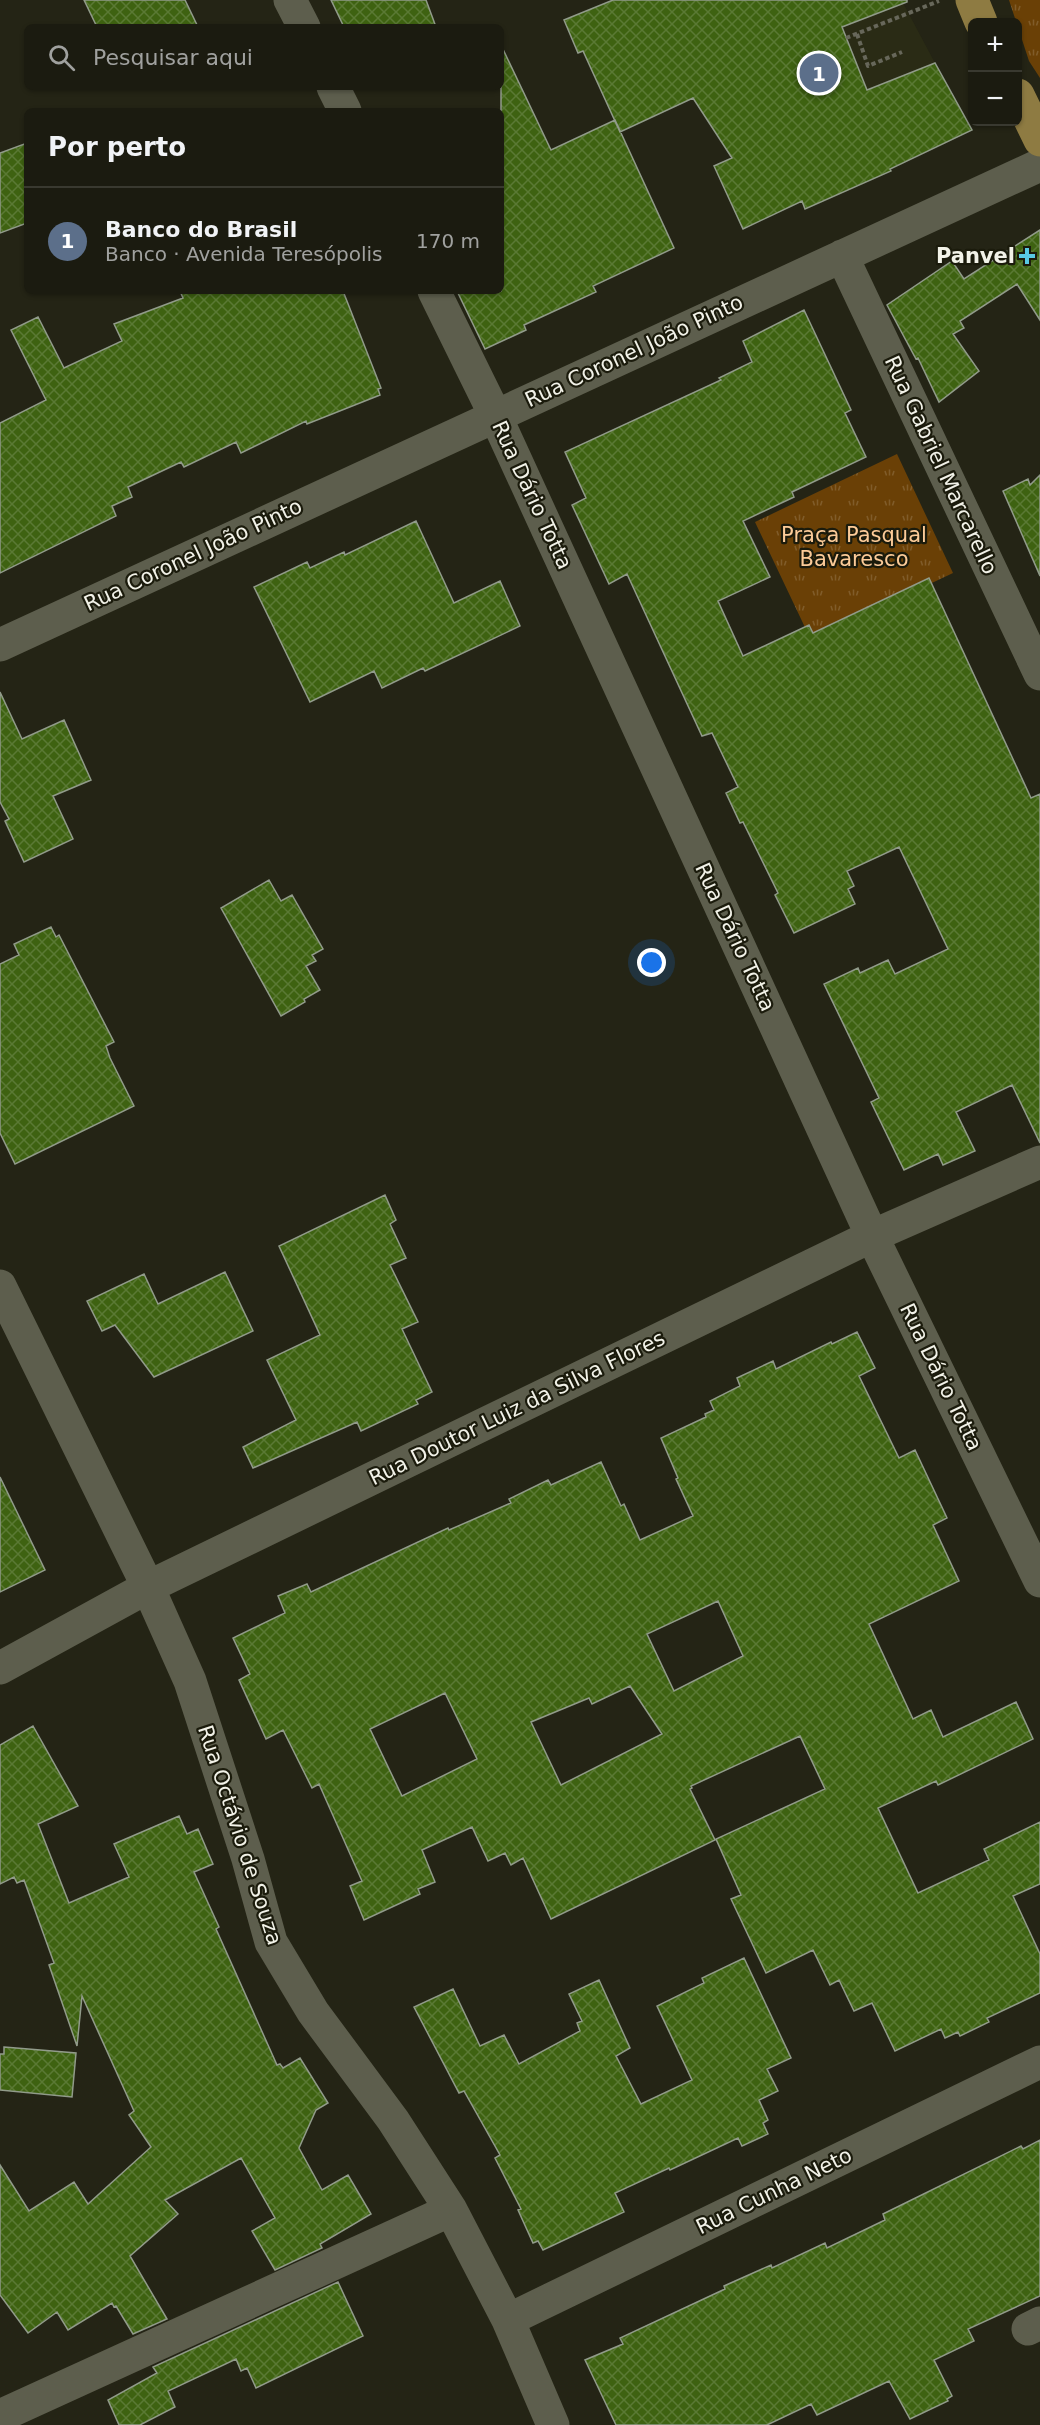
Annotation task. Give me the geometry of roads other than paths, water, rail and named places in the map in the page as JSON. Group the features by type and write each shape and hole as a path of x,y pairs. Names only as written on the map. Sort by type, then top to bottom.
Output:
{"main road":[{"path":"972,0 979,18"},
{"path":"1022,105 1040,140"}],"street":[{"path":"290,0 302,24"},
{"path":"334,90 344,108"},
{"name":"Rua Coronel João Pinto","path":"0,645 1040,165"},
{"name":"Rua Gabriel Marcarello","path":"842,256 1040,674"},
{"name":"Rua Dário Totta","path":"435,294 495,415 872,1236 1040,1581"},
{"name":"Rua Doutor Luiz da Silva Flores","path":"0,1668 148,1587 872,1236 1040,1162"},
{"name":"Rua Octávio de Souza","path":"0,1286 148,1587 189,1681 248,1859 271,1942 313,2012 393,2120 451,2210 508,2320 554,2425"},
{"name":"Rua Cunha Neto","path":"508,2320 1040,2062"},
{"path":"0,2416 451,2210"}],"place":[{"name":"Banco do Brasil","path":"819,73"},
{"name":"Panvel","path":"1027,256"}],"park label":[{"name":"Praça Pasqual Bavaresco","path":"854,547"}]}
